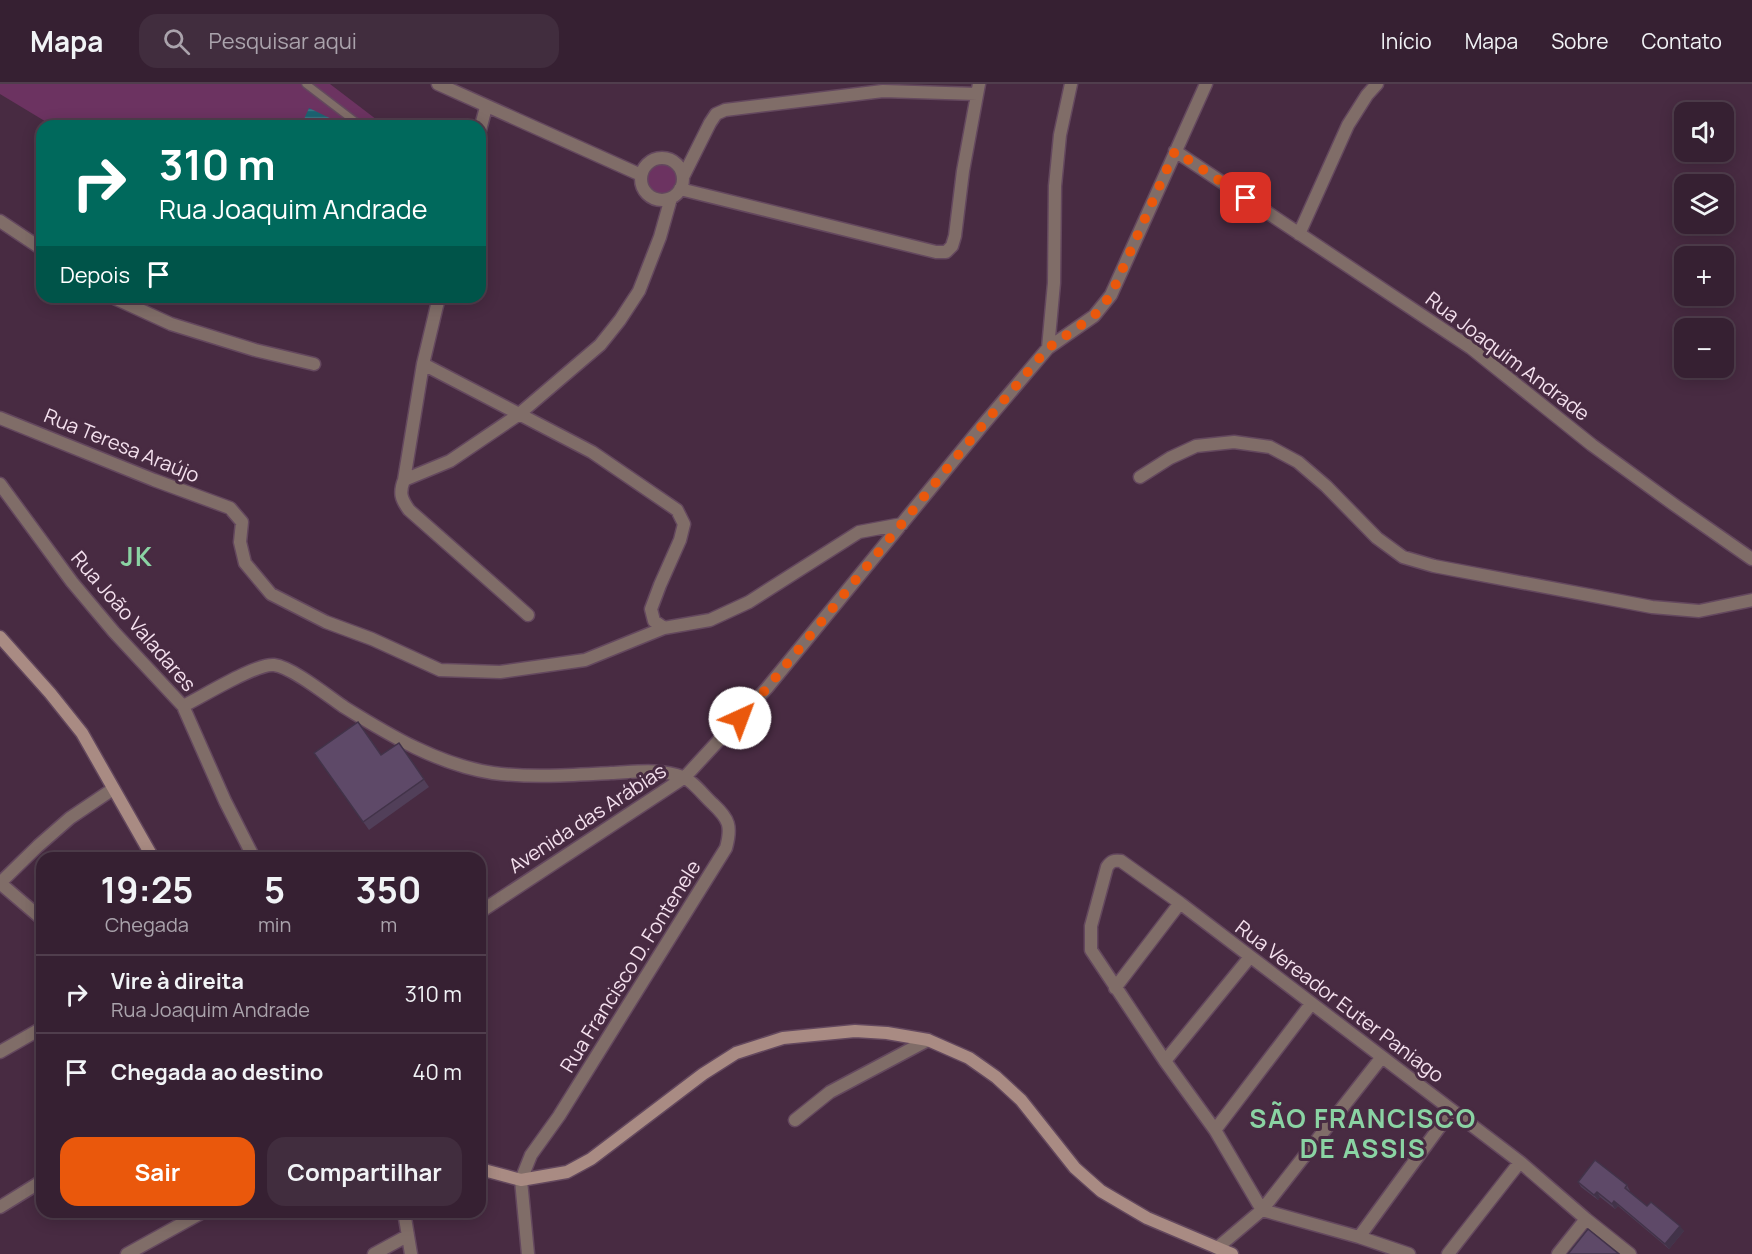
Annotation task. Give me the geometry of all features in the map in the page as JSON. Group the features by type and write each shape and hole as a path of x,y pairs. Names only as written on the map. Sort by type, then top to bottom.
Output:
{"street":[{"path":"438,84 641,175"},
{"path":"1048,348 1054,283 1055,186 1060,135 1071,84"},
{"name":"Avenida das Arábias","path":"486,908 685,777 767,688 1048,348 1094,316 1111,295 1206,84"},
{"path":"1299,234 1348,124 1377,84"},
{"path":"404,480 450,462 518,415 600,345 620,321 639,291 660,237 671,198 682,183 716,114 725,110 883,91 978,89 952,246 946,252 936,252 682,183"},
{"path":"483,120 486,107"},
{"name":"Rua Joaquim Andrade","path":"1175,151 1472,348 1592,444 1752,559"},
{"path":"671,198 658,200 646,194 641,175 647,164 653,160 666,158 677,165 682,183"},
{"path":"0,221 36,245"},
{"path":"125,303 171,324 255,350 314,364"},
{"path":"438,303 423,364 404,480 400,490 401,500 409,510 528,615"},
{"path":"423,364 592,452 677,510 684,524 680,540 651,609 654,621 663,628 710,620 749,602 859,532 902,524"},
{"name":"Rua Teresa Araújo","path":"0,418 230,508 242,522 240,542 245,563 271,594 326,622 372,639 440,670 500,672 585,660 663,628"},
{"path":"1140,477 1170,458 1196,446 1234,442 1270,447 1298,462 1326,486 1377,538 1403,557 1434,566 1652,608 1699,611 1752,600"},
{"name":"Rua João Valadares","path":"0,484 79,590 114,632 183,706 225,801 251,852"},
{"path":"0,637 50,693 82,734 150,852"},
{"path":"183,706 255,669 273,665 289,670 396,737 447,762 492,772 540,777 658,771 685,777"},
{"name":"Rua Francisco D. Fontenele","path":"521,1180 531,1155 565,1106 726,848 730,833 728,821 720,810 685,777"},
{"path":"36,915 0,883 70,818 113,789"},
{"name":"Rua Vereador Euter Paniago","path":"1115,988 1091,950 1091,926 1107,867 1115,860 1121,861 1180,903 1520,1162 1630,1254"},
{"path":"1180,903 1115,988 1215,1130 1262,1210 1359,1237 1409,1254"},
{"path":"1165,1061 1250,957"},
{"path":"1215,1130 1311,1004"},
{"path":"486,1171 521,1180 567,1172 591,1159 703,1074 736,1053 783,1038 855,1031 887,1033 928,1040 969,1058 996,1077 1021,1100 1075,1168 1101,1191 1147,1218 1232,1254"},
{"path":"0,1053 36,1032"},
{"path":"795,1120 830,1092 928,1040"},
{"path":"1218,1248 1262,1210 1382,1057"},
{"path":"1359,1237 1452,1110"},
{"path":"1448,1254 1520,1162"},
{"path":"521,1180 528,1254"},
{"path":"0,1207 36,1185"},
{"path":"128,1254 192,1218"},
{"path":"405,1218 411,1254"},
{"path":"1558,1254 1586,1219"},
{"path":"374,1254 407,1236"}],"lane":[{"path":"306,84 354,120"}],"shaded area":[{"path":"0,84 330,84 377,120 43,120 0,94"},
{"path":"660,162 674,166 681,178 675,193 669,196 663,197 651,191 642,176 648,167"}],"water":[{"path":"309,108 334,120 304,120"}],"building":[{"path":"358,722 381,755 399,743 424,779 363,822 314,753"},
{"path":"1595,1160 1627,1185 1625,1188 1647,1206 1651,1202 1680,1226 1665,1244 1614,1201 1612,1204 1597,1192 1594,1195 1578,1182"},
{"path":"1588,1229 1619,1254 1568,1254"}],"district":[{"name":"JK","path":"137,556"},
{"name":"SÃO FRANCISCO DE ASSIS","path":"1363,1133"}],"route":[{"path":"740,718 1048,348 1094,316 1111,295 1175,151 1246,198"}]}
